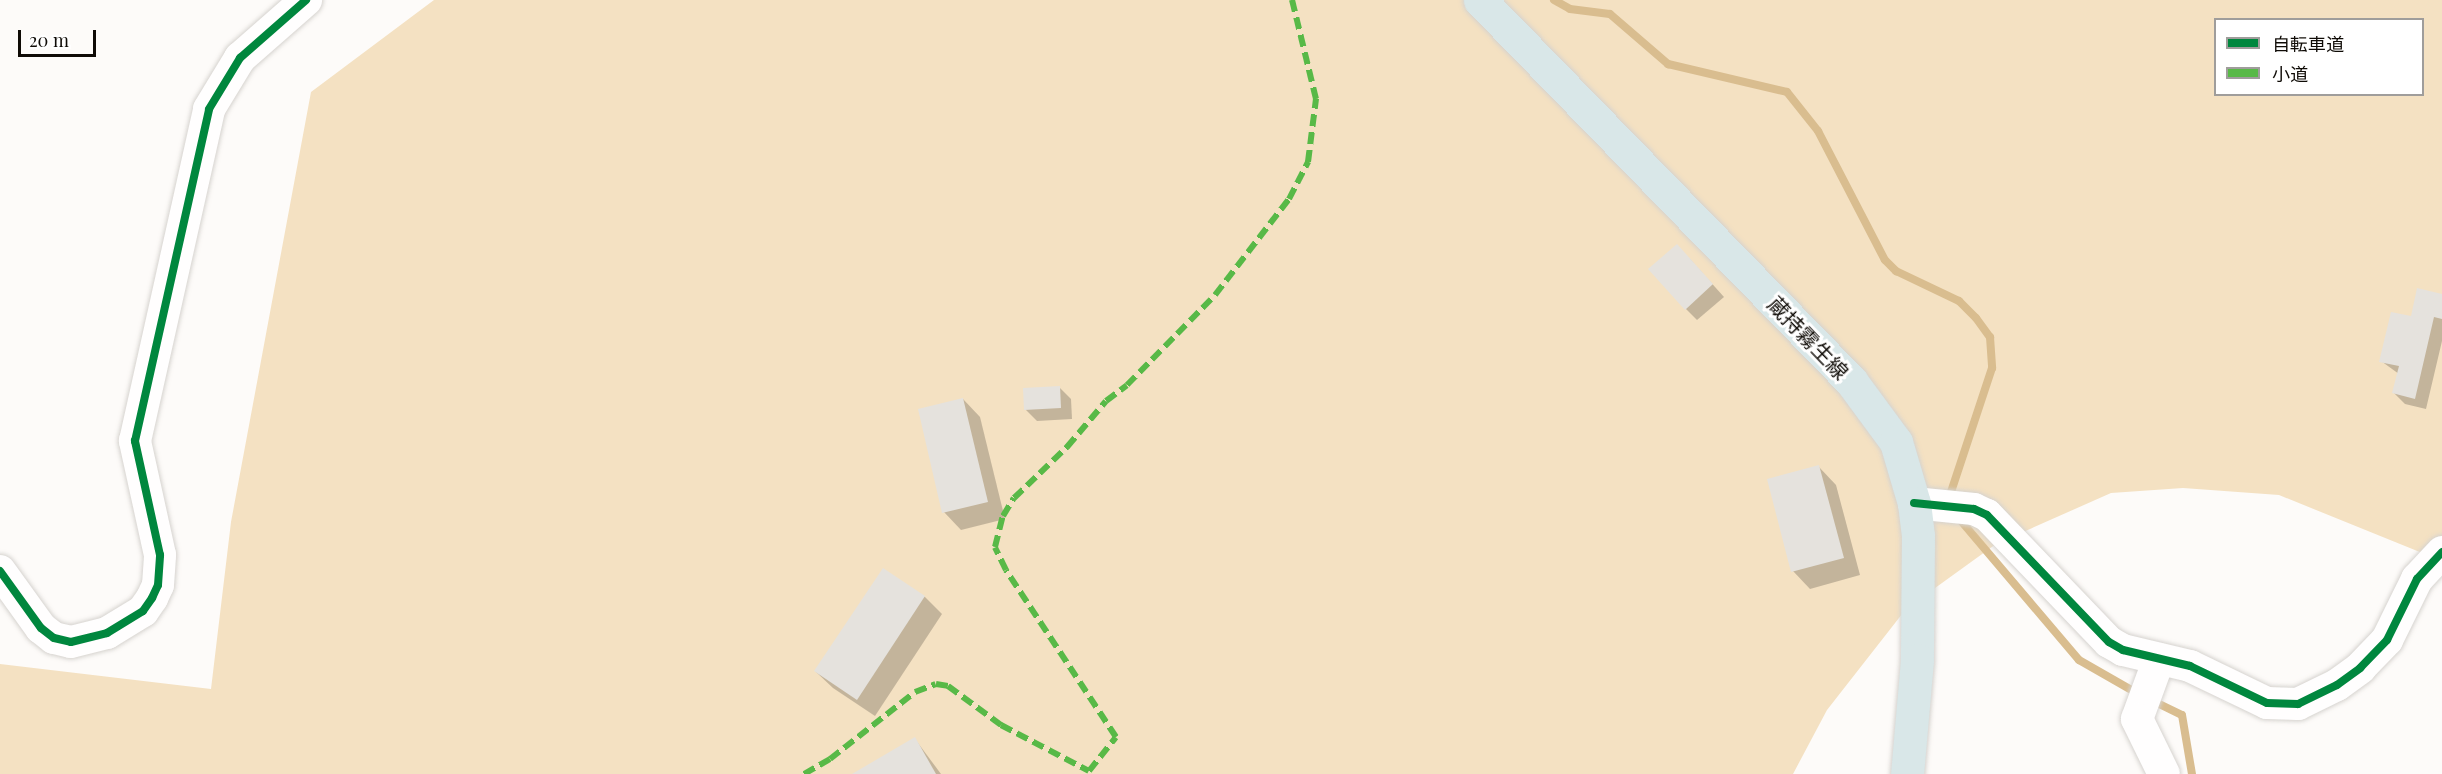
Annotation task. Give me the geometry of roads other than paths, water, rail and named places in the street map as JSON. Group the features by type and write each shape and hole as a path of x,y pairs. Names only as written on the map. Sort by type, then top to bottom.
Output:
{"main road":[{"name":"蔵持霧生線","path":"1480,0 1851,381 1896,442 1923,504 1917,660 1907,774"}],"street":[{"path":"0,571 41,628 54,638 71,642 107,633 143,611 152,598 158,585 160,555 135,441 208,109 240,58 306,0"},
{"path":"1923,504 1974,509 2001,526 2069,605 2109,642 2156,668 2190,666 2252,699 2298,704 2337,685 2379,651 2417,579 2442,552"},
{"path":"2156,668 2138,708 2139,730 2164,774"}],"waterway":[{"path":"1554,0 1570,9 1610,14 1668,64 1787,92 1818,131 1885,260 1896,271 1959,301 1976,318 1990,337 1992,368 1949,498"},
{"path":"1956,515 2079,660 2140,695"},
{"path":"2151,700 2182,715 2192,774"}]}
